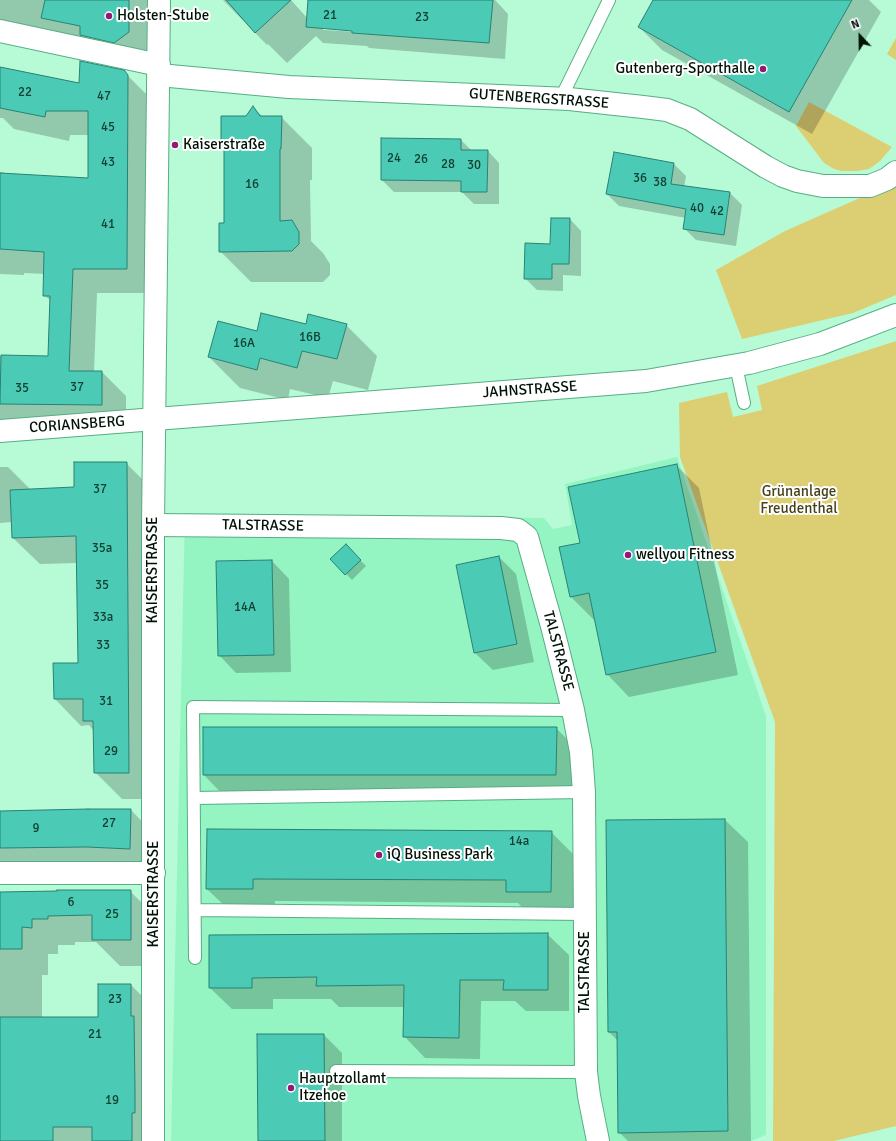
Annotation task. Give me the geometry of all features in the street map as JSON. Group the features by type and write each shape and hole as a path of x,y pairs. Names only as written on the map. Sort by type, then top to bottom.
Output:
{"street":[{"name":"KAISERSTRASSE","path":"153,1141 153,525 159,0"},
{"name":"GUTENBERGSTRASSE","path":"0,31 159,70 289,87 561,98 643,106 667,110 690,118 766,167 782,176 798,181 823,186 870,186 887,179 896,172"},
{"name":"JAHNSTRASSE","path":"154,419 646,382 736,366 820,344 896,315"},
{"name":"CORIANSBERG","path":"0,430 154,419"},
{"name":"TALSTRASSE","path":"153,525 501,528 518,530 527,537 573,710 581,752 584,792 586,1072 598,1141"},
{"path":"0,873 154,873"}],"lane":[{"path":"561,98 608,0"},
{"path":"736,366 744,403"},
{"path":"195,958 193,708 573,710"},
{"path":"194,798 584,792"},
{"path":"195,910 585,914"},
{"path":"336,1071 586,1072"}],"shaded area":[{"path":"677,457 766,716 766,1135 751,1141 325,1141 324,1034 258,1034 258,1141 171,1141 185,513 544,518 553,529 572,525 565,484","holes":["677,464 716,652 606,675 589,593 570,597 560,548 580,543 568,487","499,556 517,644 474,653 456,565","272,560 274,654 218,656 216,562","203,728 557,728 556,775 203,775","725,819 728,1131 618,1133 617,1032 608,1032 606,820","207,829 551,831 551,892 506,892 506,880 253,879 253,889 206,889","548,933 548,990 504,990 503,980 442,980 442,985 317,986 317,977 252,978 252,988 209,988 209,935"]}],"green space":[{"path":"896,38 896,60 887,54"},
{"path":"809,102 892,147 880,161 869,169 842,171 834,169 824,163 796,126"},
{"path":"896,182 896,295 853,313 742,339 716,270 785,231"},
{"name":"Grünanlage Freudenthal","path":"896,341 896,1126 834,1141 773,1141 775,722 680,457 679,403 727,392 733,417 762,410 757,386"}],"building":[{"path":"45,0 129,0 129,32 114,43 80,35 80,26 41,18"},
{"path":"226,0 291,0 255,33"},
{"path":"308,0 493,0 489,43 352,33 352,31 306,27"},
{"name":"Gutenberg-Sporthalle","path":"653,0 852,0 789,112 638,27"},
{"path":"80,61 124,70 128,75 127,269 73,269 69,371 102,371 102,405 0,404 1,355 48,356 50,296 43,296 44,252 0,249 0,173 88,178 88,111 46,111 45,117 0,108 0,67 79,83"},
{"path":"253,106 260,116 282,116 280,149 280,221 292,220 299,232 299,244 292,251 219,252 219,223 224,223 224,149 221,149 221,116 246,116"},
{"path":"381,138 461,139 461,150 488,150 487,192 461,192 461,181 381,180"},
{"path":"614,152 674,163 671,184 730,192 724,235 683,229 686,209 606,194"},
{"path":"551,218 570,218 569,264 552,264 552,279 524,279 525,243 550,244"},
{"path":"261,313 306,324 308,314 347,324 337,359 302,351 297,368 260,358 257,370 208,357 218,321 257,331"},
{"path":"74,462 127,462 129,773 94,773 93,721 83,721 83,699 54,699 53,663 78,663 76,536 12,538 10,490 74,487"},
{"path":"677,464 716,652 606,675 589,593 570,597 559,547 580,543 568,487"},
{"path":"346,544 361,560 345,575 330,559"},
{"path":"499,556 517,644 474,653 456,565"},
{"path":"272,560 274,655 218,656 216,561"},
{"path":"203,727 557,727 556,775 203,775"},
{"path":"131,809 130,849 87,847 0,848 0,811"},
{"path":"725,819 728,1131 618,1133 617,1032 608,1032 606,820"},
{"name":"iQ Business Park","path":"207,829 552,831 551,892 506,892 506,880 253,879 253,889 206,889"},
{"path":"131,890 131,940 92,940 92,915 48,916 48,919 32,919 32,928 22,927 22,949 0,949 0,892"},
{"path":"548,933 548,990 503,990 504,980 460,980 459,1038 403,1037 404,985 316,986 317,977 252,978 252,988 209,988 209,935"},
{"path":"98,984 131,984 131,1016 134,1016 135,1090 135,1113 132,1113 132,1141 92,1141 92,1127 53,1127 53,1141 0,1141 0,1017 98,1017"},
{"name":"Hauptzollamt Itzehoe","path":"257,1034 324,1034 325,1141 258,1141"}],"place":[{"name":"Holsten-Stube","path":"109,16"},
{"name":"Gutenberg-Sporthalle","path":"763,69"},
{"name":"Kaiserstraße","path":"175,145"},
{"name":"wellyou Fitness","path":"628,555"},
{"name":"iQ Business Park","path":"379,855"},
{"name":"Hauptzollamt Itzehoe","path":"291,1088"}]}
